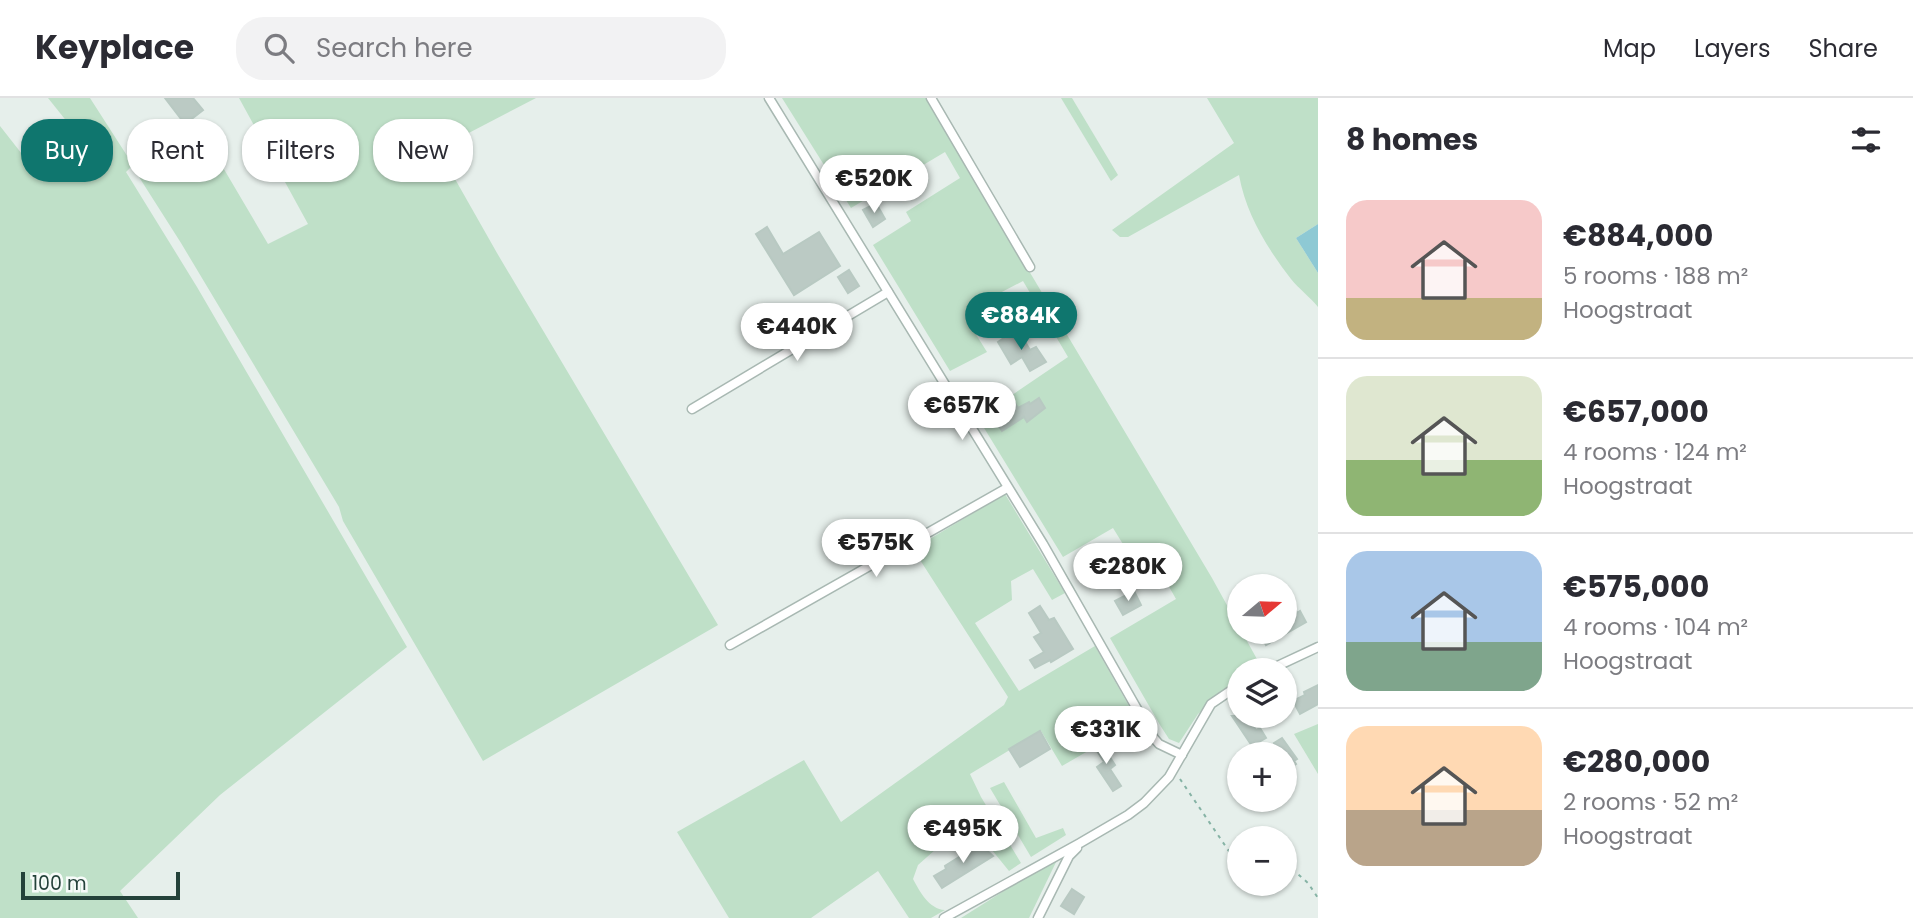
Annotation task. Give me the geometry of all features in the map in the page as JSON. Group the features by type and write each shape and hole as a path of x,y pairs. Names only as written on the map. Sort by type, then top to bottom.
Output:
{"street":[{"path":"769,98 1007,488 1044,544 1153,737 1159,744 1182,755"},
{"path":"931,98 1030,267"},
{"path":"692,409 888,292"},
{"path":"730,645 1007,488"},
{"path":"1295,658 1318,647"},
{"path":"944,918 1128,816 1168,777 1211,704 1227,693"},
{"path":"1038,918 1069,856 1080,844"}],"path":[{"path":"1173,770 1227,848"},
{"path":"1297,873 1308,883 1318,898"}],"green space":[{"path":"48,98 90,98 103,119 65,119"},
{"path":"239,98 536,98 473,131 473,119 373,119 373,182 457,182 718,625 483,761 343,521 339,507 142,182 228,182 228,176 268,244 308,224 285,182 359,182 359,119 250,119"},
{"path":"782,98 927,98 1227,605 1227,644 1249,644 1256,658 1227,658 1227,693 1198,714 1179,743 1169,739 1110,638 1176,599 1155,562 1139,570 1113,528 1063,557 978,418 1068,357 1023,281 979,304 972,328 987,352 950,371 873,245 911,221 906,212 960,178 945,152 851,208"},
{"path":"1061,98 1072,98 1118,175 1111,181"},
{"path":"1207,98 1318,98 1318,224 1296,238 1318,273 1318,307 1291,279 1266,243 1252,217 1239,175 1128,237 1120,237 1112,230 1234,143"},
{"path":"0,126 21,153 21,182 113,182 113,134 127,156 127,182 132,182 197,287 407,647 220,795 120,891 138,918 0,918"},
{"path":"1005,494 1065,593 1052,600 1033,569 1011,581 1012,600 975,623 1019,691 1095,646 1138,722 1062,766 1041,731 970,774 1021,863 1009,871 983,839 971,834 957,835 944,842 918,865 913,879 934,907 945,910 931,918 909,918 878,871 811,918 729,918 677,832 804,760 841,822 1004,705 1008,697 913,549"},
{"path":"1318,724 1318,774 1294,734"},
{"path":"1004,782 1036,838 1063,828 1066,835 1031,857 990,788"},
{"path":"1058,858 1029,918 961,918 1045,865"}],"water":[{"path":"1318,224 1318,273 1296,238"}],"building":[{"path":"165,98 193,98 203,110 191,119 181,119"},
{"path":"876,203 885,219 873,227 863,210"},
{"path":"767,227 783,254 819,232 840,266 794,295 756,234"},
{"path":"849,270 859,286 848,293 838,277"},
{"path":"1014,331 1030,350 1036,347 1046,362 1030,371 1022,357 1011,364 998,342"},
{"path":"1039,398 1045,408 1027,422 1024,417 1002,431 994,419 1009,409 1006,404 1013,400 1018,408"},
{"path":"1157,561 1163,572 1135,587 1129,576"},
{"path":"1134,591 1141,605 1123,615 1115,601"},
{"path":"1040,606 1049,620 1054,618 1073,649 1035,668 1030,660 1044,652 1034,637 1041,633 1029,613"},
{"path":"1300,611 1306,622 1297,627 1297,613"},
{"path":"1318,685 1318,704 1300,714 1297,699 1305,695 1304,692"},
{"path":"1240,728 1260,728 1266,738 1259,742 1249,742"},
{"path":"1040,731 1050,749 1020,767 1009,749"},
{"path":"1098,739 1115,765 1110,769 1121,786 1113,791 1097,767 1104,762 1092,743"},
{"path":"980,844 993,856 942,888 934,876"},
{"path":"1072,889 1084,897 1074,914 1061,906"}]}
